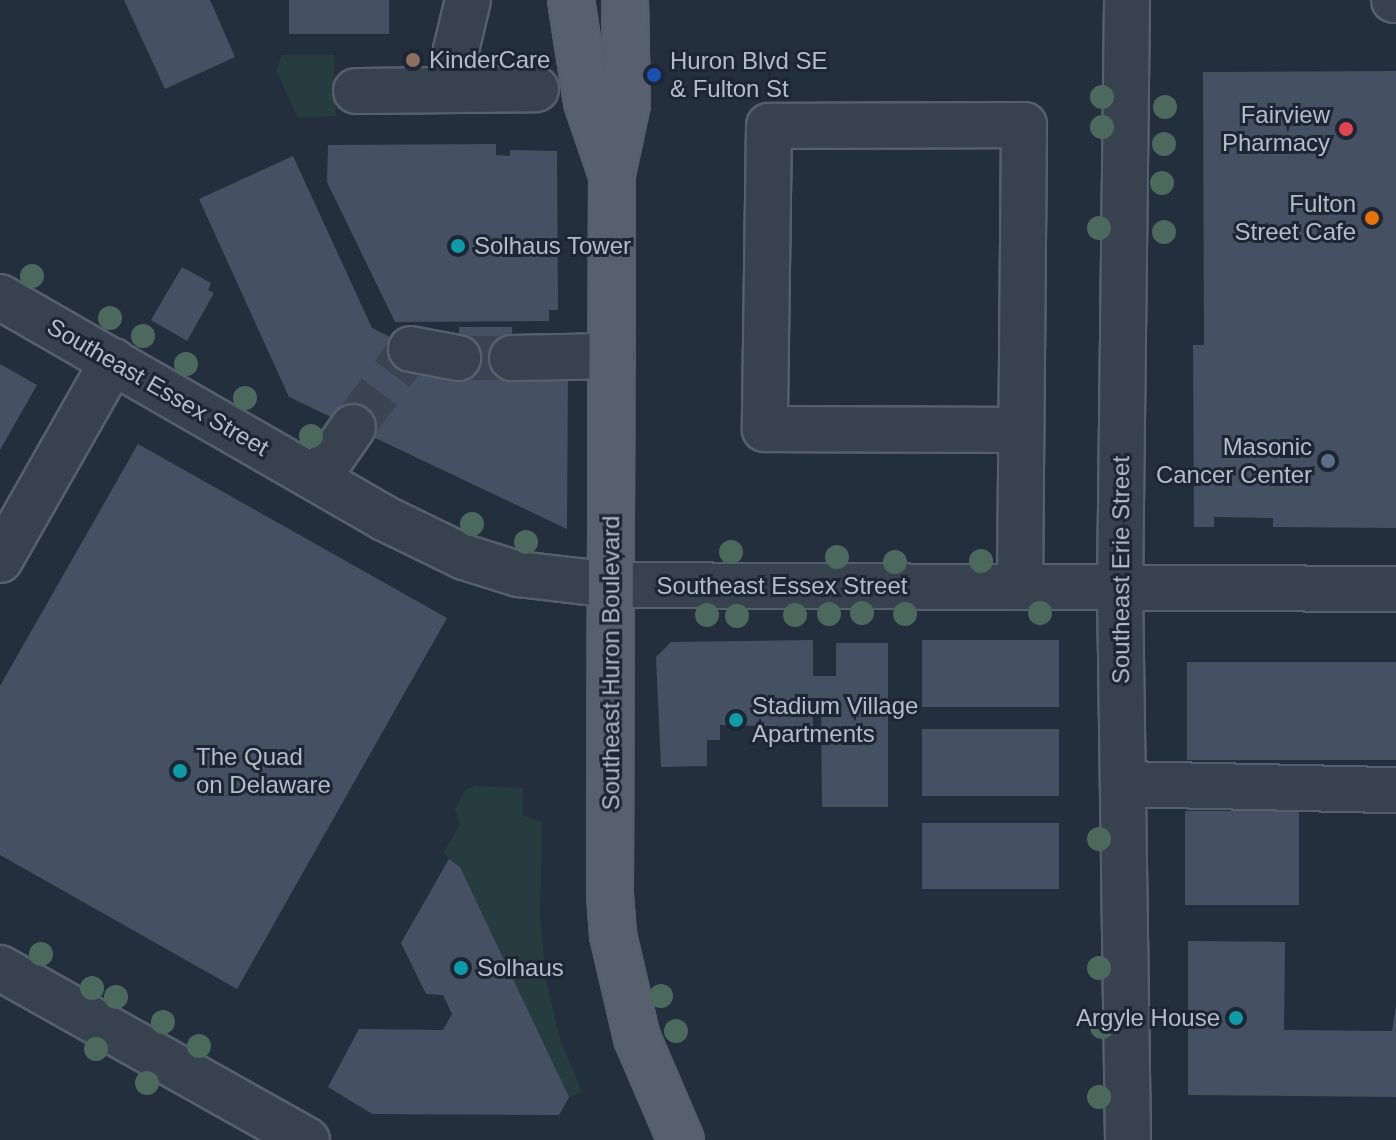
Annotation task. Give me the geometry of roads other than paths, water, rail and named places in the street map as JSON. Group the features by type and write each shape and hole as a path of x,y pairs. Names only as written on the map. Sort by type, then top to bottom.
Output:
{"main road":[{"name":"Southeast Huron Boulevard","path":"571,0 587,102 612,174"},
{"name":"Southeast Huron Boulevard","path":"625,0 627,104 612,174 613,935 637,1038 678,1139"}],"street":[{"path":"455,90 456,50 468,0"},
{"name":"Southeast Erie Street","path":"1127,0 1120,588 1128,1140"},
{"path":"356,91 536,89"},
{"path":"1020,587 1024,125 769,126 765,429 1021,430"},
{"name":"Southeast Essex Street","path":"0,297 317,479 464,557 531,576 611,585 1396,589"},
{"path":"411,349 458,358"},
{"path":"512,358 612,356"},
{"path":"0,560 113,361"},
{"path":"317,479 353,427"},
{"path":"1123,784 1396,790"},
{"path":"0,968 307,1140"}],"tunnel":[{"path":"353,427 411,349"},
{"path":"458,358 512,358"}],"place":[{"name":"KinderCare","path":"413,60"},
{"name":"Huron Blvd SE & Fulton St","path":"654,75"},
{"name":"Fairview Pharmacy","path":"1346,129"},
{"name":"Fulton Street Cafe","path":"1372,218"},
{"name":"Solhaus Tower","path":"458,246"},
{"name":"Masonic Cancer Center","path":"1328,461"},
{"name":"Stadium Village Apartments","path":"736,720"},
{"name":"The Quad on Delaware","path":"180,771"},
{"name":"Solhaus","path":"461,968"},
{"name":"Argyle House","path":"1236,1018"}]}
